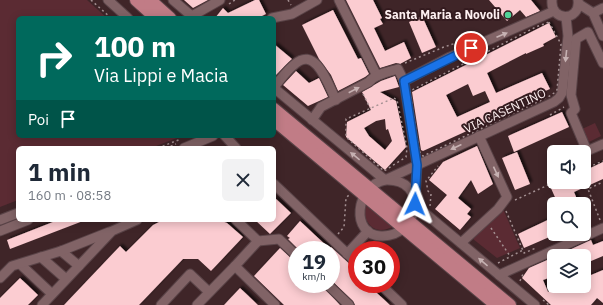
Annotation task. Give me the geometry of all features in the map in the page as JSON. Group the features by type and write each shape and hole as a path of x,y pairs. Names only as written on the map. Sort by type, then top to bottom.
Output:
{"main road":[{"path":"136,0 154,16"},
{"path":"150,0 168,16"},
{"path":"276,111 367,192"},
{"path":"276,122 510,305"},
{"path":"406,224 496,305"}],"street":[{"path":"108,0 124,16"},
{"path":"173,0 192,16"},
{"path":"195,16 220,0"},
{"path":"276,17 292,14 318,0"},
{"path":"339,0 377,76"},
{"path":"552,0 551,4 554,11 559,16 566,17 575,13 579,2 593,13 603,36"},
{"path":"593,13 603,8"},
{"path":"404,81 450,57 554,11"},
{"name":"VIA CASENTINO","path":"367,192 376,183 386,180 554,102 561,95 568,36 566,17"},
{"path":"603,63 588,32 576,39 571,95 575,109 571,113 587,151 603,144"},
{"path":"276,85 295,63 302,60 310,60 319,67 336,100"},
{"path":"312,120 321,108 369,82 371,79 398,69 404,81 414,166 415,204 413,214 406,224 395,233 386,236 376,236 368,231 360,216 361,204 367,192"},
{"path":"276,89 386,180 396,181 403,184 412,193 415,204 420,209 535,305"},
{"path":"461,244 498,209 507,197 480,136"},
{"path":"189,146 208,138"},
{"path":"227,138 234,146"},
{"path":"276,186 347,254 368,231"},
{"path":"0,220 16,214"},
{"path":"0,231 23,222"},
{"path":"0,278 12,266 61,251 132,222"},
{"path":"238,222 258,241"},
{"path":"498,275 602,224"},
{"path":"42,305 112,231"},
{"path":"198,305 258,241 279,239 288,248"},
{"path":"61,251 79,266"},
{"path":"41,257 66,279"},
{"path":"20,264 52,294"},
{"path":"235,266 275,305"},
{"path":"161,305 190,274 209,292"},
{"path":"336,293 349,305"},
{"path":"389,293 402,305"}],"path":[{"path":"91,0 109,16"},
{"path":"288,0 292,7"},
{"path":"549,22 561,44 557,90 548,97 423,156 419,151 410,93 412,90 530,30 549,22"},
{"path":"394,98 397,100 407,148 406,157 384,171 346,137 346,119 394,98"},
{"path":"163,146 182,138"},
{"path":"591,166 603,161"},
{"path":"430,206 431,194 428,191 426,181 438,165"},
{"path":"602,224 588,188 597,183 603,182"},
{"path":"515,200 547,186"},
{"path":"335,237 344,227 346,198 350,194"},
{"path":"498,209 504,206 524,253"},
{"path":"485,221 510,256"},
{"path":"496,264 523,250"}],"shaded area":[{"path":"0,0 87,0 105,16 16,16 16,138 177,138 156,146 16,146 16,201 0,207"},
{"path":"595,123 601,136 587,143 580,130"},
{"path":"366,203 395,226 383,230 373,228 364,216"},
{"path":"503,209 520,248 497,258 473,239"}],"building":[{"path":"184,0 208,0 193,8"},
{"path":"255,0 259,0 266,14 262,16 217,16 223,8 228,13"},
{"path":"346,0 373,0 382,18 380,19 383,24 374,28 385,51 404,42 411,58 400,64 396,63 380,68"},
{"path":"489,0 531,0 540,11 526,17 520,10 507,21"},
{"path":"333,10 358,59 361,58 369,74 338,91 331,75 319,59 302,25"},
{"path":"422,16 436,47 422,53 409,22"},
{"path":"549,23 556,37 543,44 544,46 526,53 487,73 496,93 542,73 550,89 491,114 493,119 423,151 421,150 412,92","holes":["468,84 473,96 485,91 490,102 457,117 446,95"]},
{"path":"276,46 292,59 276,75"},
{"path":"296,71 309,83 319,78 328,97 308,106 283,85"},
{"path":"395,76 399,87 380,92 396,101 406,147 385,170 346,137 347,122 371,110 362,92 381,81","holes":["385,119 386,130 388,129 392,141 385,150 369,136 364,128 376,121"]},
{"path":"562,112 569,127 514,152 508,136"},
{"path":"477,146 493,184 478,194 471,180 458,198 471,209 467,214 471,217 460,230 435,209 447,195 429,180 443,162"},
{"path":"517,152 530,184 515,190 502,158"},
{"path":"603,162 603,179 591,184 591,168"},
{"path":"551,189 581,189 574,192 576,197 555,197"},
{"path":"276,199 291,213 270,234 257,222 276,222"},
{"path":"547,220 547,238 524,248 518,234"},
{"path":"300,221 321,241 290,241 288,239 290,238 287,236"},
{"path":"53,222 80,222 10,249 7,240"},
{"path":"159,222 224,222 243,237 211,271 198,259 183,259 139,305 64,305 120,246 126,252 153,225"},
{"path":"591,240 593,245 603,241 603,256 591,261 591,249 571,249"},
{"path":"280,248 288,255 288,293 329,293 340,305 284,305 254,276"},
{"path":"340,255 348,263 348,293 377,293 390,305 355,305 353,301 340,289"},
{"path":"547,260 547,279 543,280 547,293 591,293 591,275 603,270 603,303 597,298 591,305 551,305 522,278 529,268"},
{"path":"20,278 38,295 28,305 0,305 0,298"},
{"path":"240,288 258,305 224,305"}],"place":[{"name":"Santa Maria a Novoli","path":"508,15"}],"route":[{"path":"415,204 417,165 404,81 411,76 471,48"}]}
